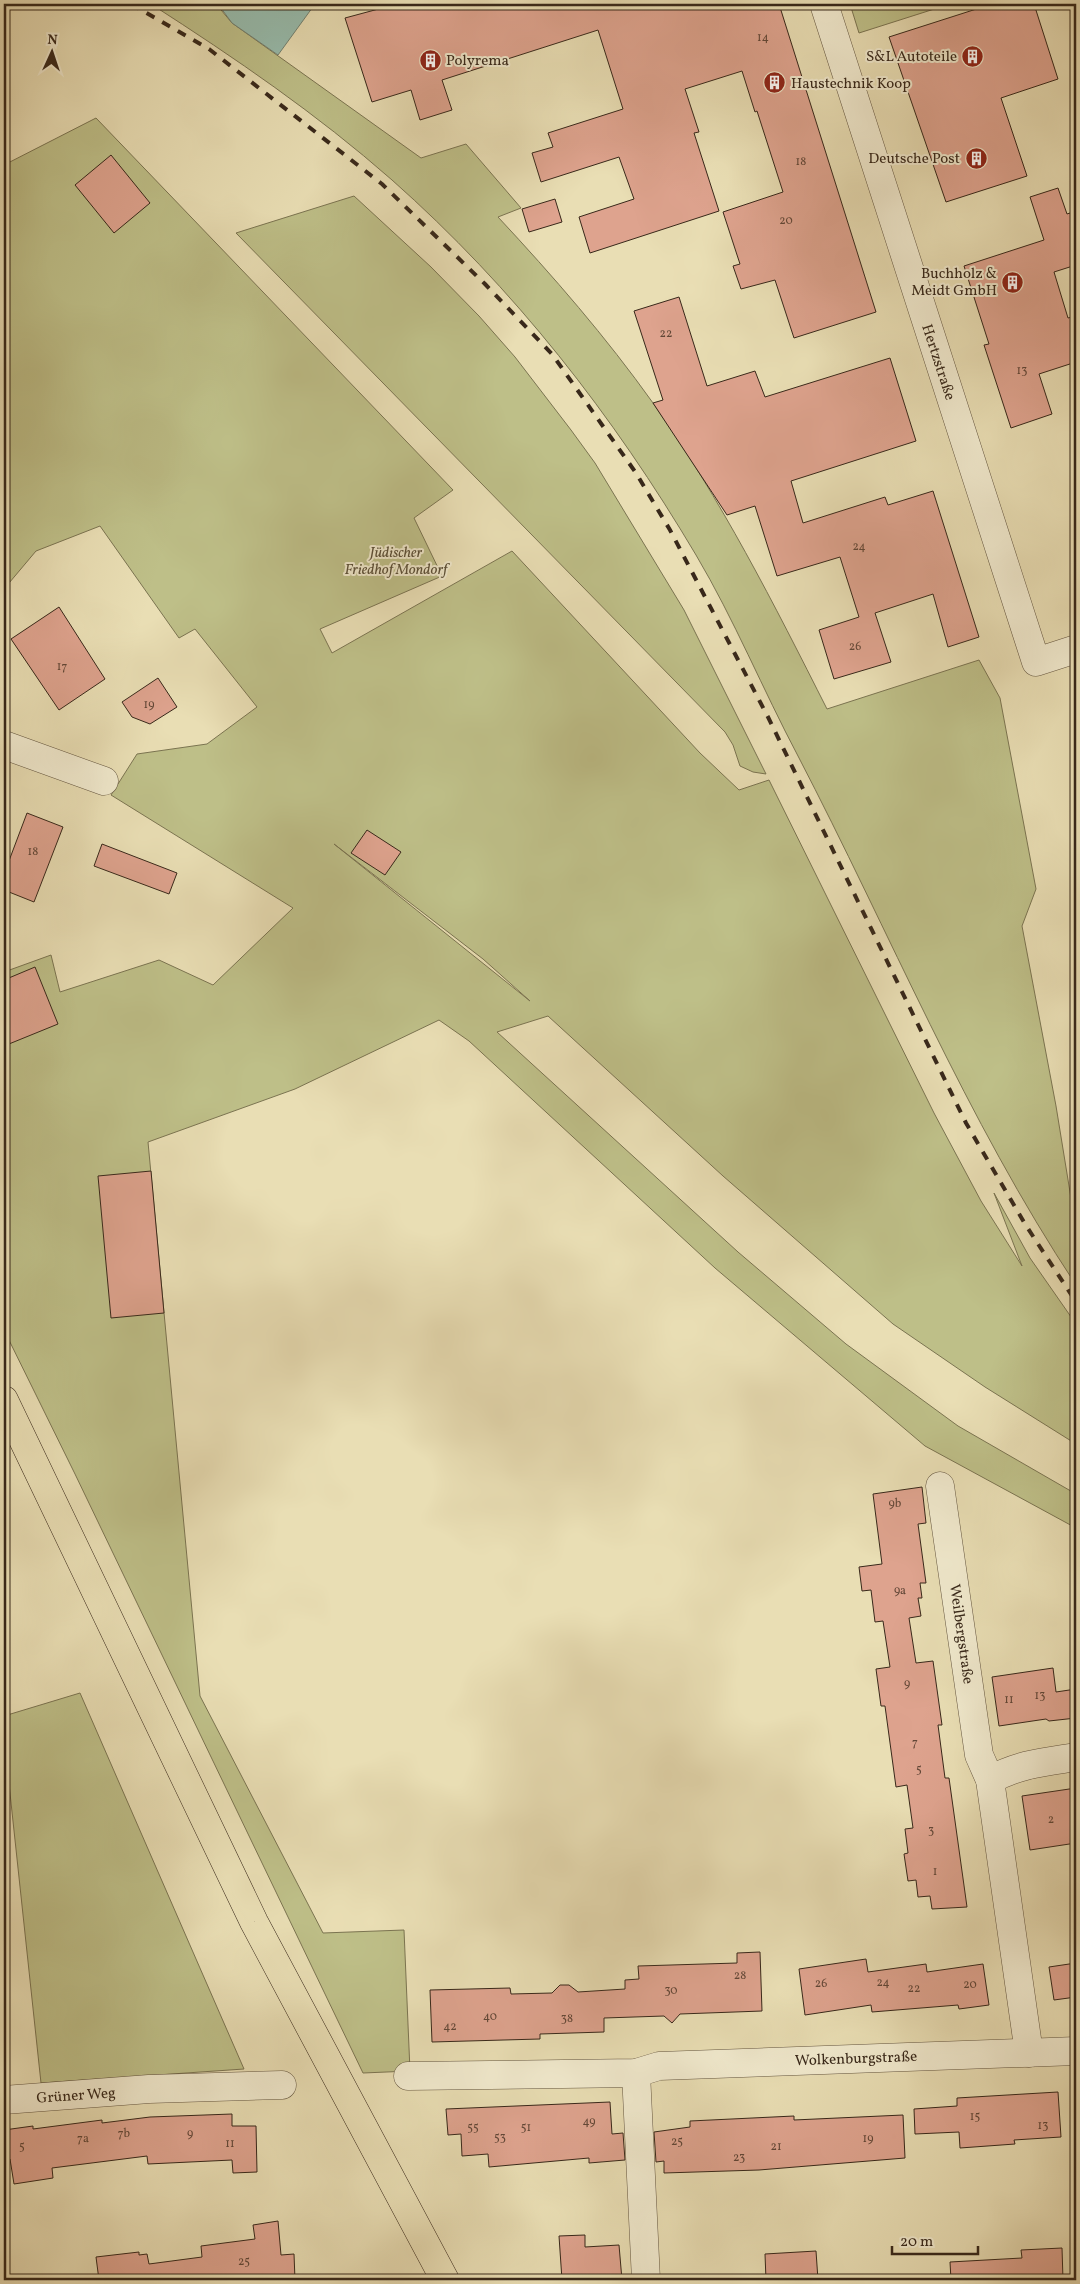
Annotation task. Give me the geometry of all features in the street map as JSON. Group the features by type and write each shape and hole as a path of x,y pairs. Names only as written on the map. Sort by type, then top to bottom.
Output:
{"main road":[{"path":"4,1400 254,1922 445,2280"}],"street":[{"name":"Hertzstraße","path":"824,4 1036,662 1076,650"},
{"path":"4,745 104,781"},
{"name":"Weilbergstraße","path":"940,1486 979,1755 990,1780 1029,2052"},
{"path":"990,1780 1009,1769 1024,1764 1076,1757"},
{"name":"Wolkenburgstraße","path":"408,2076 636,2072 668,2065 1076,2051"},
{"path":"636,2072 646,2280"},
{"name":"Grüner Weg","path":"4,2100 149,2090 282,2085"}],"green space":[{"path":"151,4 216,4 232,23 421,158 466,144 521,208 498,217 559,284 598,331 635,378 678,439 746,553 827,709 979,660 1000,698 1036,889 1022,926 1056,1106 1076,1229 1076,1285 1036,1222 964,1091 710,579 664,503 596,403 520,309 479,264 437,221 392,180 335,132 275,88"},
{"path":"850,4 950,4 859,33"},
{"name":"Jüdischer Friedhof Mondorf","path":"96,118 453,490 414,518 442,576 320,629 332,653 512,551 700,753 739,790 769,780 934,1113 981,1201 1022,1266 994,1193 1030,1258 1076,1324 1076,1444 985,1387 893,1324 723,1176 548,1016 497,1032 738,1252 846,1344 958,1426 1076,1494 1076,1528 925,1446 715,1268 469,1041 439,1020 295,1089 148,1142 200,1696 323,1933 404,1930 410,2071 363,2073 4,1330 4,972 51,955 60,992 159,960 213,985 293,908 111,795 137,754 207,744 257,707 195,629 179,638 100,526 36,551 4,589 4,165","holes":["334,844 483,959 530,1001"]},
{"path":"354,196 431,267 479,316 515,357 595,463 684,610 766,774 753,772 740,766 733,745 725,732 236,233"},
{"path":"80,1693 244,2069 41,2083 4,1737 4,1716"}],"shaded area":[{"path":"218,4 315,4 278,55 232,23"}],"building":[{"path":"397,4 779,4 876,312 794,338 775,280 741,289 733,266 740,264 723,212 783,192 742,71 685,89 699,132 694,133 719,211 590,253 579,217 634,199 619,157 541,182 532,153 553,147 548,133 623,109 598,30 442,80 452,110 420,120 411,90 372,102 345,18"},
{"path":"992,4 1034,4 1058,79 1001,98 1027,176 946,202 889,37"},
{"path":"111,155 150,203 114,233 75,185"},
{"path":"1058,188 1067,214 1076,211 1076,265 1054,272 1068,318 1076,316 1076,362 1039,374 1052,414 1011,428 984,345 989,344 964,266 1044,240 1030,197"},
{"path":"555,199 562,222 529,232 522,209"},
{"path":"679,297 707,386 755,371 765,397 890,358 916,441 791,481 803,523 885,497 888,505 933,491 979,637 948,647 933,594 875,613 891,662 834,679 819,630 859,617 840,557 777,576 755,506 727,515 653,403 663,400 634,311"},
{"path":"59,607 105,679 59,710 11,639"},
{"path":"158,678 177,707 150,724 132,717 122,702"},
{"path":"27,813 63,827 34,902 4,890 4,874"},
{"path":"367,830 401,852 385,875 351,853"},
{"path":"102,844 177,873 169,894 94,866"},
{"path":"35,967 58,1024 4,1046 4,980"},
{"path":"151,1171 164,1313 111,1318 98,1176"},
{"path":"922,1487 926,1523 918,1524 926,1583 920,1583 922,1598 918,1598 921,1616 909,1618 916,1663 933,1661 942,1725 938,1725 945,1778 949,1778 967,1907 932,1909 930,1896 918,1897 916,1880 908,1881 904,1854 908,1853 905,1829 913,1828 907,1785 896,1787 885,1706 881,1706 876,1669 890,1667 883,1621 875,1622 871,1590 862,1591 859,1567 882,1564 873,1494"},
{"path":"1053,1668 1056,1692 1076,1689 1076,1718 1049,1721 1046,1719 999,1726 992,1677"},
{"path":"1076,1788 1076,1843 1030,1850 1022,1796"},
{"path":"760,1952 762,2011 680,2014 672,2023 664,2016 604,2018 604,2032 540,2034 540,2039 432,2042 430,1990 510,1988 511,1994 552,1993 560,1985 569,1985 578,1992 625,1989 625,1980 639,1979 638,1966 737,1963 737,1953"},
{"path":"866,1959 868,1972 926,1964 927,1972 983,1964 989,2005 959,2009 958,2005 872,2012 871,2005 805,2015 799,1969"},
{"path":"1076,1963 1076,1997 1054,2000 1049,1967"},
{"path":"1058,2092 1061,2137 1014,2140 1015,2144 960,2148 959,2132 915,2134 914,2109 957,2106 957,2098"},
{"path":"610,2102 612,2134 623,2133 625,2160 589,2163 589,2158 489,2167 488,2154 462,2156 461,2134 448,2135 446,2109"},
{"path":"232,2114 232,2126 256,2126 257,2172 233,2173 232,2160 148,2164 147,2156 52,2168 53,2178 14,2184 10,2159 4,2160 4,2130 33,2126 33,2129 102,2120 102,2123 150,2117"},
{"path":"903,2115 905,2158 759,2170 664,2173 664,2161 656,2162 654,2132 690,2127 690,2121 794,2116 794,2120"},
{"path":"278,2221 281,2255 294,2254 295,2280 99,2280 96,2257 139,2252 139,2255 147,2254 149,2264 202,2257 201,2246 255,2239 253,2225"},
{"path":"585,2235 585,2247 619,2245 622,2280 562,2280 559,2236"},
{"path":"1062,2248 1063,2280 951,2280 950,2262 1022,2258 1021,2250"},
{"path":"816,2251 818,2280 766,2280 765,2254"}],"railway":[{"path":"131,4 209,49 382,184 485,284 552,354 636,473 670,530 768,717 966,1123 1025,1224 1076,1302"}],"place":[{"name":"S&L Autoteile","path":"973,56"},
{"name":"Polyrema","path":"430,60"},
{"name":"Haustechnik Koop","path":"775,83"},
{"name":"Deutsche Post","path":"976,158"},
{"name":"Buchholz & Meidt GmbH","path":"1013,282"}]}
